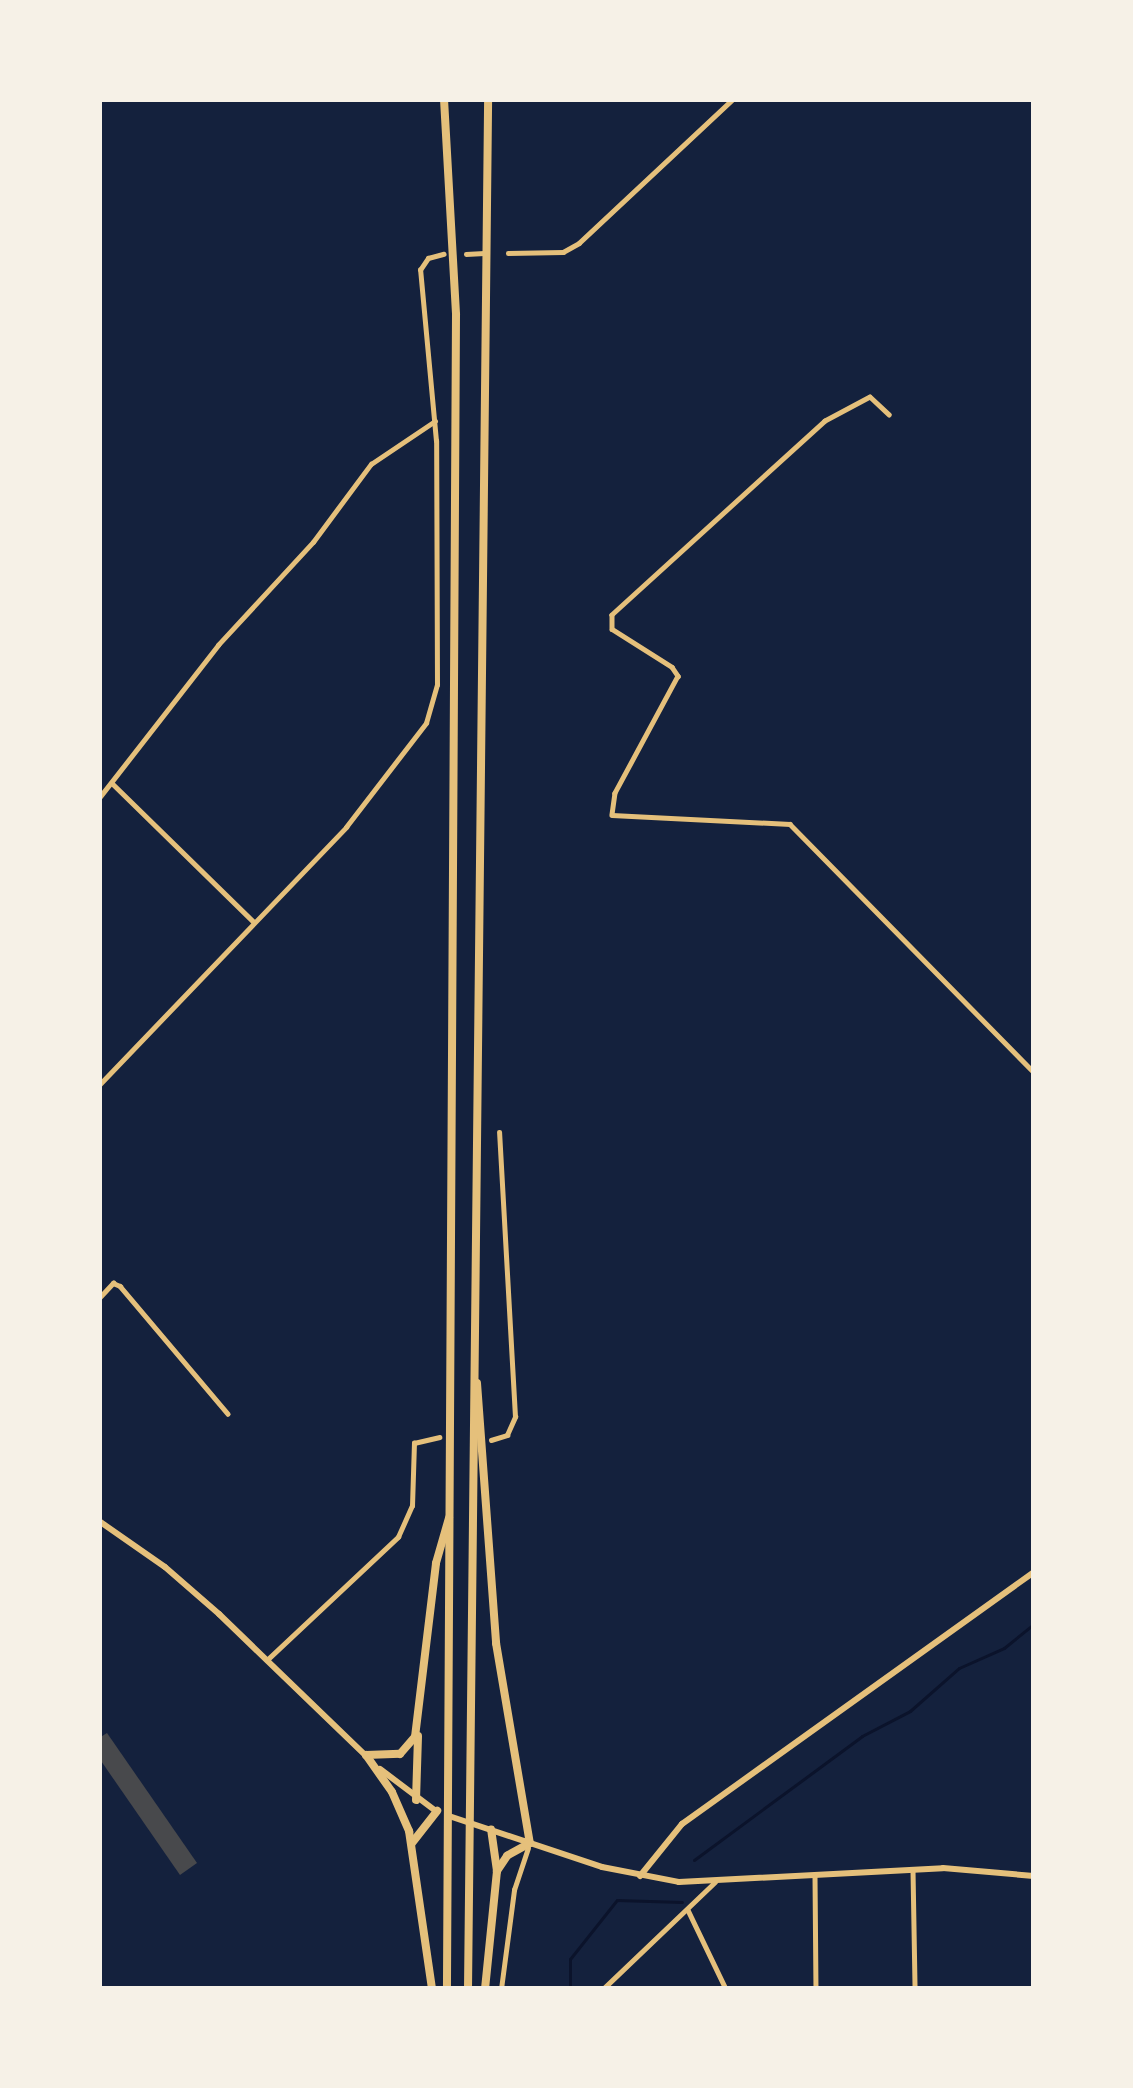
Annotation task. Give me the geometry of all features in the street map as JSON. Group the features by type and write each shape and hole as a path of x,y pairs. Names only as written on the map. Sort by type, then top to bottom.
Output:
{"highway":[{"path":"444,99 456,314 448,1989"},
{"path":"468,1989 488,99"},
{"path":"473,1361 481,1411 496,1643 530,1843 507,1856 497,1871"},
{"path":"416,1800 418,1723 436,1563 452,1509"},
{"path":"366,1755 404,1752 414,1742 418,1723"},
{"path":"366,1755 392,1792 411,1845 432,1989"},
{"path":"411,1845 436,1811"},
{"path":"485,1989 497,1871 491,1829"}],"main road":[{"path":"99,1521 165,1567 366,1755 416,1800 436,1811 640,1876 679,1882 914,1870 997,1870 1034,1876"},
{"path":"640,1876 682,1824 1034,1572"}],"street":[{"path":"508,253 563,252 579,243 733,99"},
{"path":"466,254 485,253"},
{"path":"99,1085 368,801 429,716 438,655 435,421 420,270 428,258 443,254"},
{"path":"889,415 870,397 825,421 612,615 612,629 673,667 678,676 615,793 612,815 790,824 1034,1072"},
{"path":"99,798 218,645 313,542 371,464 435,421"},
{"path":"113,784 254,922"},
{"path":"491,1440 507,1436 515,1417 499,1132"},
{"path":"99,1298 114,1283 120,1286 228,1414"},
{"path":"267,1660 398,1537 413,1500 414,1443 439,1437"},
{"path":"501,1989 513,1898 530,1843"},
{"path":"914,1870 915,1989"},
{"path":"815,1876 816,1989"},
{"path":"603,1989 715,1882"},
{"path":"688,1910 726,1989"}],"building":[{"path":"107,1733 197,1863 180,1875 99,1758 99,1738"}],"waterway":[{"path":"694,1860 862,1736 910,1711 959,1668 1004,1648 1034,1624"},
{"path":"570,1989 570,1959 617,1900 682,1902"}]}
